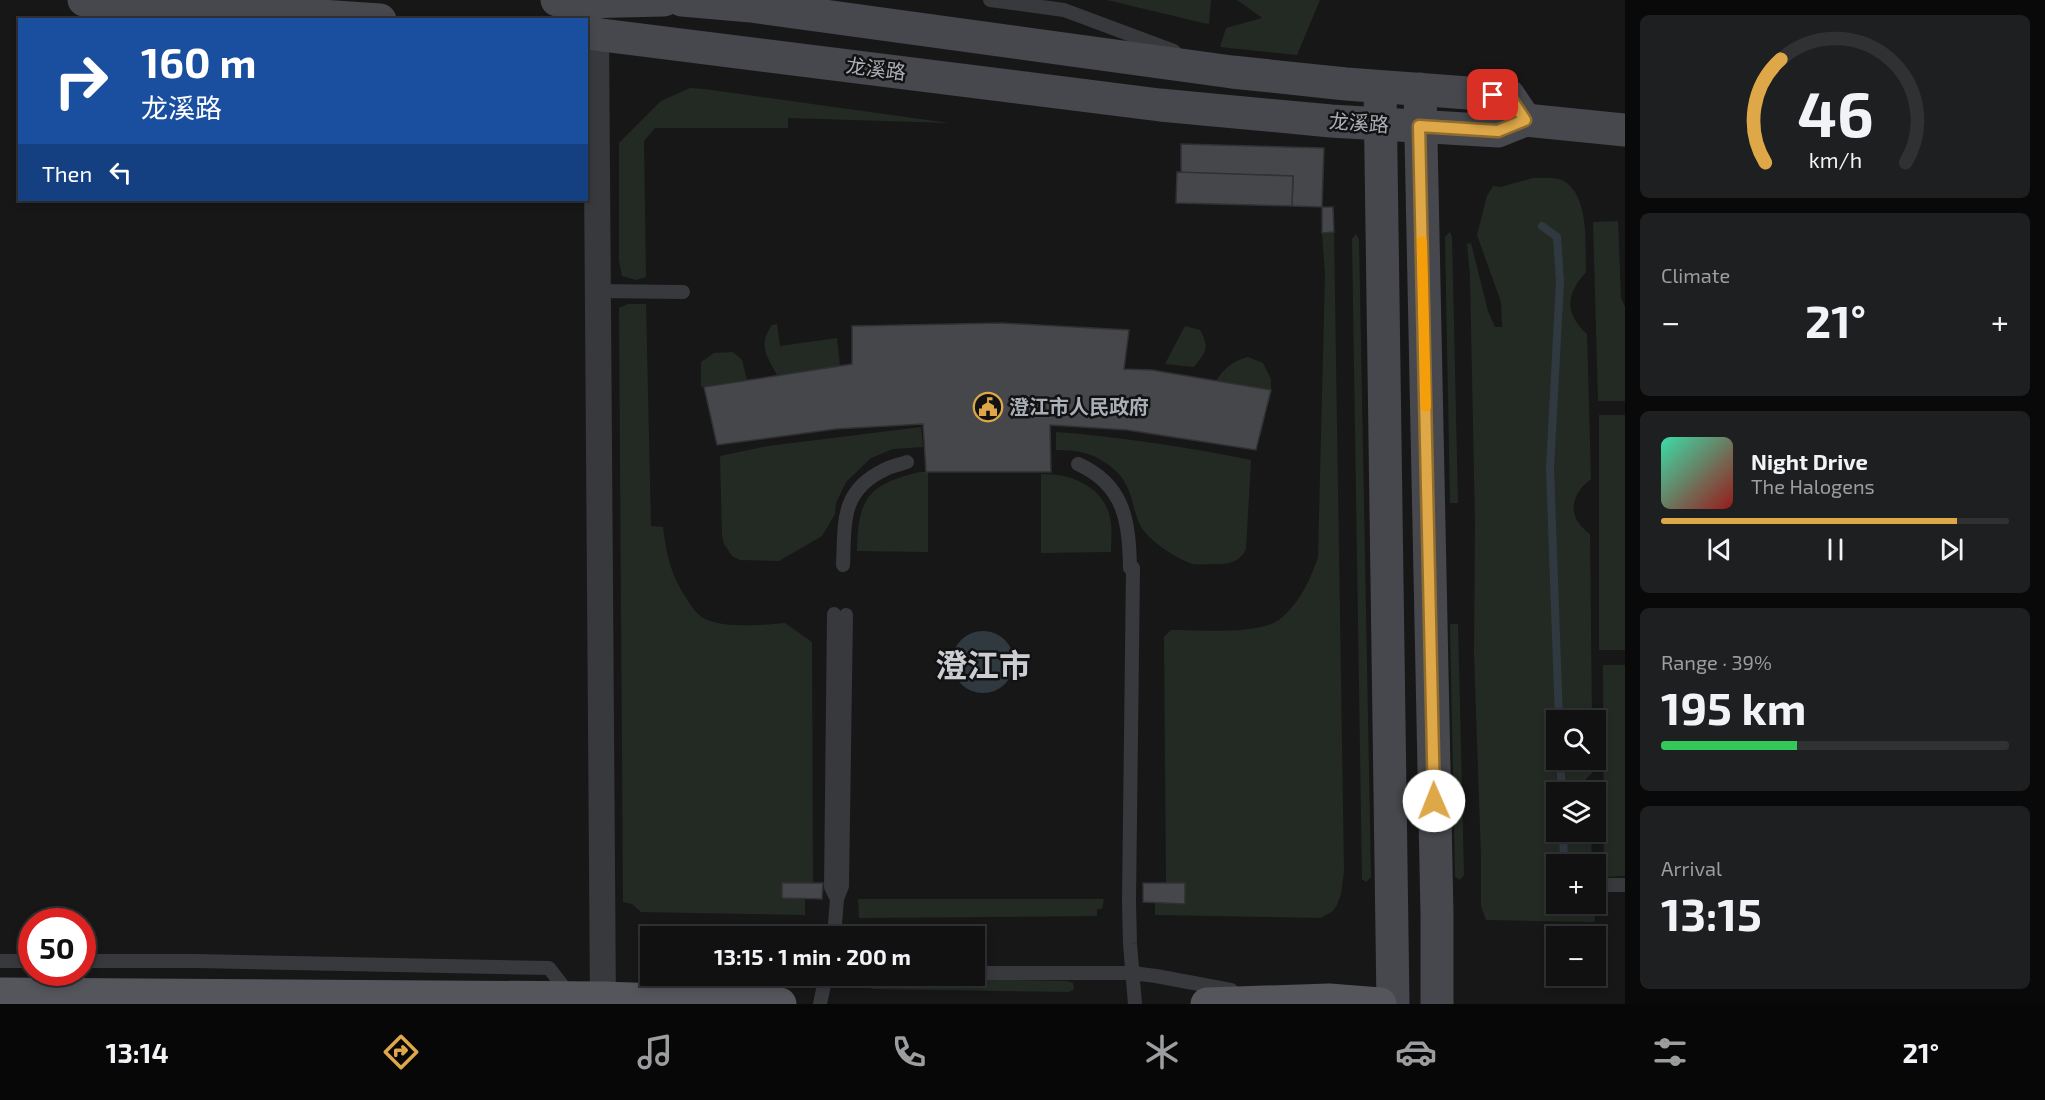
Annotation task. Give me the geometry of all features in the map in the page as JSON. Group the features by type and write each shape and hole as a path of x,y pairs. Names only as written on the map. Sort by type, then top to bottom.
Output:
{"main road":[{"path":"84,0 350,18"},
{"path":"571,1 664,0"},
{"name":"龙溪路","path":"591,33 1160,105 1381,124 1498,131 1525,120 1509,96 1380,87 1232,72 751,6 682,0"},
{"path":"1380,87 1393,1004"},
{"path":"1420,89 1438,928 1437,1004"},
{"path":"1525,120 1625,130"},
{"path":"0,994 780,1004"},
{"path":"1207,1004 1329,1000 1380,1004"}],"street":[{"path":"571,1 582,18"},
{"path":"591,33 597,291 593,1000"}],"lane":[{"path":"990,0 1064,10 1232,72"},
{"path":"751,6 820,1"},
{"path":"597,291 683,292"},
{"path":"843,565 846,517 853,494 869,479 886,469 906,462"},
{"path":"1078,464 1100,476 1119,499 1130,536 1129,902 1135,1004"},
{"path":"835,926 837,899 831,888 840,615"},
{"path":"1606,885 1625,885"},
{"path":"0,961 18,961"},
{"path":"96,961 549,968 593,1000"},
{"path":"985,973 1156,976 1289,1002"},
{"path":"724,1002 753,986"},
{"path":"820,1004 824,986"}],"shaded area":[{"path":"1107,0 1211,0 1209,24 1199,22"},
{"path":"1237,0 1320,0 1297,55 1220,47 1226,28 1262,18"},
{"path":"690,88 949,123 788,118 788,128 655,128 644,141 646,277 636,280 622,276 619,261 619,143 661,101"},
{"path":"1533,178 1562,180 1577,196 1584,221 1586,272 1574,288 1570,303 1574,319 1587,334 1591,479 1575,499 1574,513 1582,527 1590,534 1592,710 1546,710 1546,770 1592,770 1592,773 1584,782 1546,782 1546,842 1591,842 1592,854 1546,854 1546,914 1595,914 1595,922 1486,920 1481,906 1474,652 1475,523 1470,277 1467,244 1471,243 1488,311 1495,327 1502,327 1501,302 1477,235 1487,196 1493,186 1500,187"},
{"path":"1618,221 1621,298 1625,307 1625,401 1598,401 1593,222"},
{"path":"1334,232 1344,872 1341,894 1333,911 1321,918 1155,915 1155,903 1185,903 1185,883 1166,883 1164,637 1171,630 1244,630 1271,624 1287,613 1299,598 1308,583 1318,557 1325,276 1322,233"},
{"path":"1450,232 1452,237 1458,503 1450,503 1445,237"},
{"path":"1356,234 1359,239 1371,877 1366,882 1362,879 1352,239"},
{"path":"628,304 646,304 651,526 663,527 666,548 677,583 696,612 707,620 735,625 785,623 812,642 813,883 782,883 782,898 805,898 805,915 641,912 632,904 623,902 619,308"},
{"path":"777,324 780,346 837,338 840,366 777,375 765,350 765,338 772,325"},
{"path":"1185,326 1200,330 1206,346 1204,353 1194,367 1165,364"},
{"path":"733,352 742,360 747,380 701,387 701,362 714,353"},
{"path":"1248,357 1263,363 1271,379 1271,390 1216,381 1229,366"},
{"path":"1599,415 1625,415 1625,650 1599,650"},
{"path":"921,427 923,447 893,449 871,458 846,482 836,503 835,514 822,536 779,561 740,560 732,556 724,544 720,456 768,446"},
{"path":"1056,432 1154,443 1251,460 1244,553 1230,563 1193,564 1170,553 1155,542 1139,523 1129,491 1118,473 1104,461 1089,454 1056,450"},
{"path":"920,472 928,472 928,552 857,551 860,518 869,496 888,482"},
{"path":"1041,474 1073,479 1099,495 1110,519 1111,552 1041,553"},
{"path":"1450,624 1458,624 1464,875 1460,880 1455,877"},
{"path":"983,631 995,633 1005,640 1012,650 1014,662 1012,674 1005,684 995,691 983,693 971,691 961,684 954,674 952,662 954,650 961,640 971,633"},
{"path":"1603,665 1625,665 1625,876 1606,877 1604,842 1606,842 1606,782 1604,782 1603,770 1606,770 1606,710 1603,710"},
{"path":"858,899 1104,899 1102,909 1097,909 1097,916 859,918"},
{"path":"985,979 1067,981 1073,983 1074,989 1069,992 872,989 868,986 985,986"}],"building":[{"path":"1181,144 1324,148 1322,207 1292,206 1293,176 1181,173"},
{"path":"1177,172 1293,176 1292,206 1176,203"},
{"path":"1322,207 1333,207 1334,232 1322,233"},
{"name":"澄江市人民政府","path":"1001,323 1129,330 1124,369 1152,370 1271,390 1256,450 1127,430 1050,425 1051,472 926,472 923,424 836,429 717,445 704,387 852,364 852,326"},
{"path":"782,883 823,883 822,899 782,898"},
{"path":"1143,883 1185,883 1185,904 1143,902"}],"waterway":[{"path":"1542,226 1557,237 1560,281 1550,468 1559,710"},
{"path":"1561,770 1561,782"},
{"path":"1563,842 1564,854"}],"slow traffic":[{"path":"1422,241 1426,407"}],"place":[{"name":"澄江市人民政府","path":"988,407"}],"district":[{"name":"澄江市","path":"983,666"}],"route":[{"path":"1434,801 1419,126 1498,131 1525,120 1509,96 1493,95"}]}
